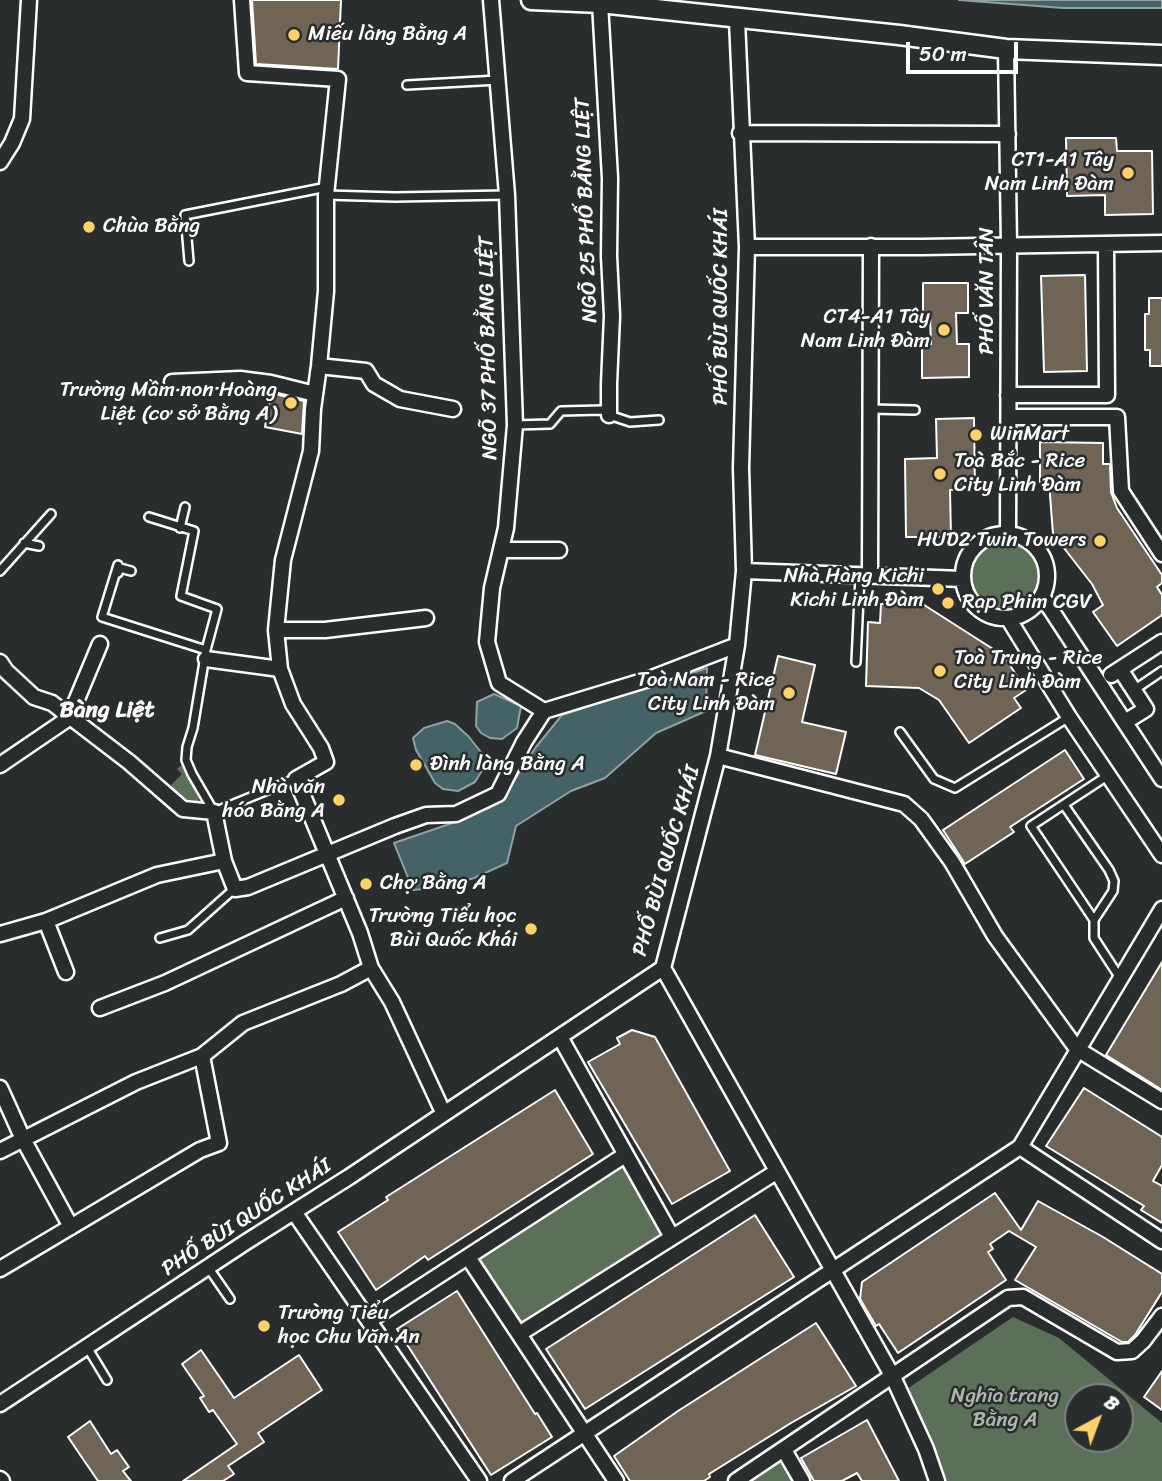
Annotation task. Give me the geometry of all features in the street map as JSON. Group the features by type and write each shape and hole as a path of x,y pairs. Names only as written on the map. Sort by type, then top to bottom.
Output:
{"street":[{"path":"0,162 22,119 29,0"},
{"path":"242,0 247,73 338,79 327,191 326,291 311,452 283,560 276,630 279,669 293,705 321,748 326,762 296,779 360,933 371,968 392,1002 443,1112"},
{"name":"NGÕ 37 PHỐ BẰNG LIỆT","path":"491,0 507,195 515,425 506,528 492,588 487,642 499,683 544,710"},
{"path":"531,0 600,4 899,35 1006,49 1162,55"},
{"name":"NGÕ 25 PHỐ BẰNG LIỆT","path":"600,4 610,178 609,256 612,316 609,415"},
{"name":"PHỐ BÙI QUỐC KHÁI","path":"0,1404 663,968 718,756 737,645 744,571 741,468 747,247 737,20"},
{"name":"PHỐ VĂN TÂN","path":"1006,49 1009,246 1007,534"},
{"path":"740,133 1008,134"},
{"path":"747,247 1162,243"},
{"path":"1008,395 1107,395 1106,244"},
{"path":"865,575 871,246"},
{"path":"319,366 366,371 374,384 400,399 453,409"},
{"path":"173,382 240,379 271,383 315,394"},
{"path":"1009,417 1117,417 1121,491 1162,554"},
{"path":"1007,534 1019,536 1038,550 1047,572 1042,596 1026,612 1008,618 980,610 966,591 963,579 968,556 975,546 996,535 1007,534"},
{"path":"501,550 559,550"},
{"path":"744,571 963,579"},
{"path":"1042,596 1162,779"},
{"path":"276,630 325,630 426,618"},
{"path":"1008,618 1107,776 1162,855"},
{"path":"1125,722 1146,709 1133,690 1115,672 1162,642"},
{"path":"0,765 69,719 100,644"},
{"path":"0,662 34,697 52,703 69,719 129,762 183,809 215,812 224,861 235,889 248,887 395,826 426,815 456,814 498,794 524,741 544,710 649,679 737,645"},
{"path":"206,654 279,669"},
{"path":"718,756 904,804 921,820 952,862 995,936 1077,1049 1162,1101"},
{"path":"0,934 46,921 157,875 224,861"},
{"path":"100,1007 165,983 346,898"},
{"path":"512,1481 1020,1147 1162,909"},
{"path":"46,921 66,972"},
{"path":"0,1151 136,1082 202,1056 243,1023 341,984 371,968"},
{"path":"663,968 893,1377 937,1481"},
{"path":"560,1037 672,1237"},
{"path":"2,1265 200,1150 219,1143 202,1056"},
{"path":"0,1088 23,1139 71,1227"},
{"path":"1020,1147 1162,1241"},
{"path":"370,1320 625,1155"},
{"path":"519,1334 776,1172"},
{"path":"294,1212 479,1481"},
{"path":"468,1257 616,1481"},
{"path":"737,1481 1008,1298 1023,1297 1117,1352 1132,1351 1162,1316"},
{"path":"784,1450 802,1481"}],"lane":[{"path":"407,85 498,80"},
{"path":"189,261 185,215 327,191 395,197 507,195"},
{"path":"870,409 915,410"},
{"path":"515,425 550,424 561,411 602,410 630,422 659,420"},
{"path":"180,527 185,507"},
{"path":"0,571 51,514"},
{"path":"149,517 194,531 181,596 217,609 186,760 215,812 296,779"},
{"path":"24,543 39,546"},
{"path":"118,565 102,617 206,654"},
{"path":"105,618 120,568 131,571"},
{"path":"856,662 865,575"},
{"path":"1133,690 1162,671"},
{"path":"900,732 934,779 956,788 1069,717"},
{"path":"1094,920 1031,826 1107,776"},
{"path":"1064,805 1114,881 1113,891 1094,920 1094,937 1120,978"},
{"path":"160,939 188,930 235,889"},
{"path":"208,1267 230,1299"},
{"path":"87,1348 107,1380"}],"green space":[{"path":"1005,534 1021,537 1035,546 1044,560 1047,576 1044,592 1035,606 1021,615 1005,618 989,615 975,606 966,592 963,576 966,560 975,546 989,537"},
{"path":"185,762 202,807 199,810 167,789 182,774 177,769"},
{"path":"625,1155 672,1237 519,1334 468,1257"},
{"name":"Nghĩa trang Bằng A","path":"1013,1317 1059,1338 1114,1383 1064,1383 1064,1453 1134,1453 1134,1400 1162,1423 1162,1481 945,1481 907,1389"},
{"path":"784,1450 802,1481 737,1481"}],"water":[{"path":"959,0 1162,0 1162,8 1063,8"},
{"path":"707,668 706,711 656,733 605,778 571,791 516,826 507,863 474,878 444,887 413,890 394,843 464,819 502,799 536,747 562,715"},
{"path":"494,694 521,706 517,728 502,739 490,738 476,726 477,702"},
{"path":"447,721 455,724 469,737 488,761 475,782 458,791 443,789 435,783 416,750 413,738 424,728"}],"building":[{"name":"Miếu làng Bằng A","path":"252,0 341,0 338,69 256,64"},
{"path":"1066,138 1116,138 1117,151 1152,151 1153,214 1105,215 1105,195 1067,196"},
{"path":"1085,275 1087,371 1044,372 1041,276"},
{"name":"CT4-A1 Tây Nam Linh Đàm","path":"923,283 968,283 968,313 956,313 957,344 969,344 969,377 922,378 922,344 931,344 930,317 923,317"},
{"path":"1149,298 1162,298 1162,366 1150,366 1150,350 1145,350 1145,314 1149,314"},
{"name":"Trường Mầm non Hoàng Liệt (cơ sở Bằng A)","path":"271,393 304,401 302,434 265,427"},
{"name":"Toà Bắc - Rice City Linh Đàm","path":"974,418 975,490 950,490 951,537 906,537 905,459 937,458 936,419"},
{"name":"HUD2 Twin Towers","path":"1040,442 1103,443 1103,464 1110,464 1111,492 1117,508 1162,575 1162,583 1157,587 1162,595 1162,615 1117,646 1093,612 1103,605 1092,584 1053,534 1049,482 1040,482"},
{"name":"Toà Trung - Rice City Linh Đàm","path":"921,603 1004,656 1026,690 1014,698 1021,708 969,743 939,700 919,688 866,686 868,622 880,623 881,604"},
{"name":"Toà Nam - Rice City Linh Đàm","path":"778,656 815,665 802,722 846,732 836,774 755,755"},
{"path":"1065,750 1084,779 1010,827 1014,832 965,864 943,830"},
{"path":"1162,962 1162,1090 1106,1055"},
{"path":"632,1030 655,1037 730,1171 672,1204 588,1062 620,1044 617,1038"},
{"path":"1084,1088 1162,1137 1162,1165 1153,1181 1162,1186 1162,1223 1141,1210 1144,1206 1046,1146"},
{"path":"555,1090 593,1154 428,1260 425,1256 376,1290 338,1232 388,1200 386,1197"},
{"path":"995,1193 1021,1230 1038,1201 1162,1274 1162,1292 1128,1342 1122,1342 1015,1280 1036,1247 1009,1231 990,1244 993,1249 988,1252 1006,1280 898,1353 879,1324 876,1326 860,1299 862,1282"},
{"path":"755,1215 794,1277 585,1409 546,1349"},
{"path":"457,1291 552,1437 491,1475 397,1329"},
{"path":"816,1323 856,1386 709,1474 710,1477 704,1481 630,1481 614,1456 678,1411"},
{"path":"201,1350 234,1398 299,1355 322,1390 258,1433 264,1442 228,1466 234,1474 223,1481 183,1481 237,1444 213,1410 209,1412 200,1398 204,1396 182,1364"},
{"path":"1162,1371 1162,1410 1144,1397"},
{"path":"867,1420 899,1481 862,1481 857,1473 842,1481 814,1481 801,1458"},
{"path":"90,1421 111,1454 117,1450 129,1467 123,1471 131,1481 98,1481 68,1437"}],"place":[{"name":"Miếu làng Bằng A","path":"294,35"},
{"name":"CT1-A1 Tây Nam Linh Đàm","path":"1128,173"},
{"name":"Chùa Bằng","path":"89,227"},
{"name":"CT4-A1 Tây Nam Linh Đàm","path":"944,330"},
{"name":"Trường Mầm non Hoàng Liệt (cơ sở Bằng A)","path":"291,403"},
{"name":"WinMart","path":"976,435"},
{"name":"Toà Bắc - Rice City Linh Đàm","path":"940,474"},
{"name":"HUD2 Twin Towers","path":"1100,541"},
{"name":"Nhà Hàng Kichi Kichi Linh Đàm","path":"938,589"},
{"name":"Rạp Phim CGV","path":"948,603"},
{"name":"Toà Trung - Rice City Linh Đàm","path":"940,671"},
{"name":"Toà Nam - Rice City Linh Đàm","path":"789,693"},
{"name":"Đình làng Bằng A","path":"416,765"},
{"name":"Nhà văn hóa Bằng A","path":"339,800"},
{"name":"Chợ Bằng A","path":"366,884"},
{"name":"Trường Tiểu học Bùi Quốc Khái","path":"531,929"},
{"name":"Trường Tiểu học Chu Văn An","path":"264,1326"}],"district":[{"name":"Bàng Liệt","path":"107,711"}]}
